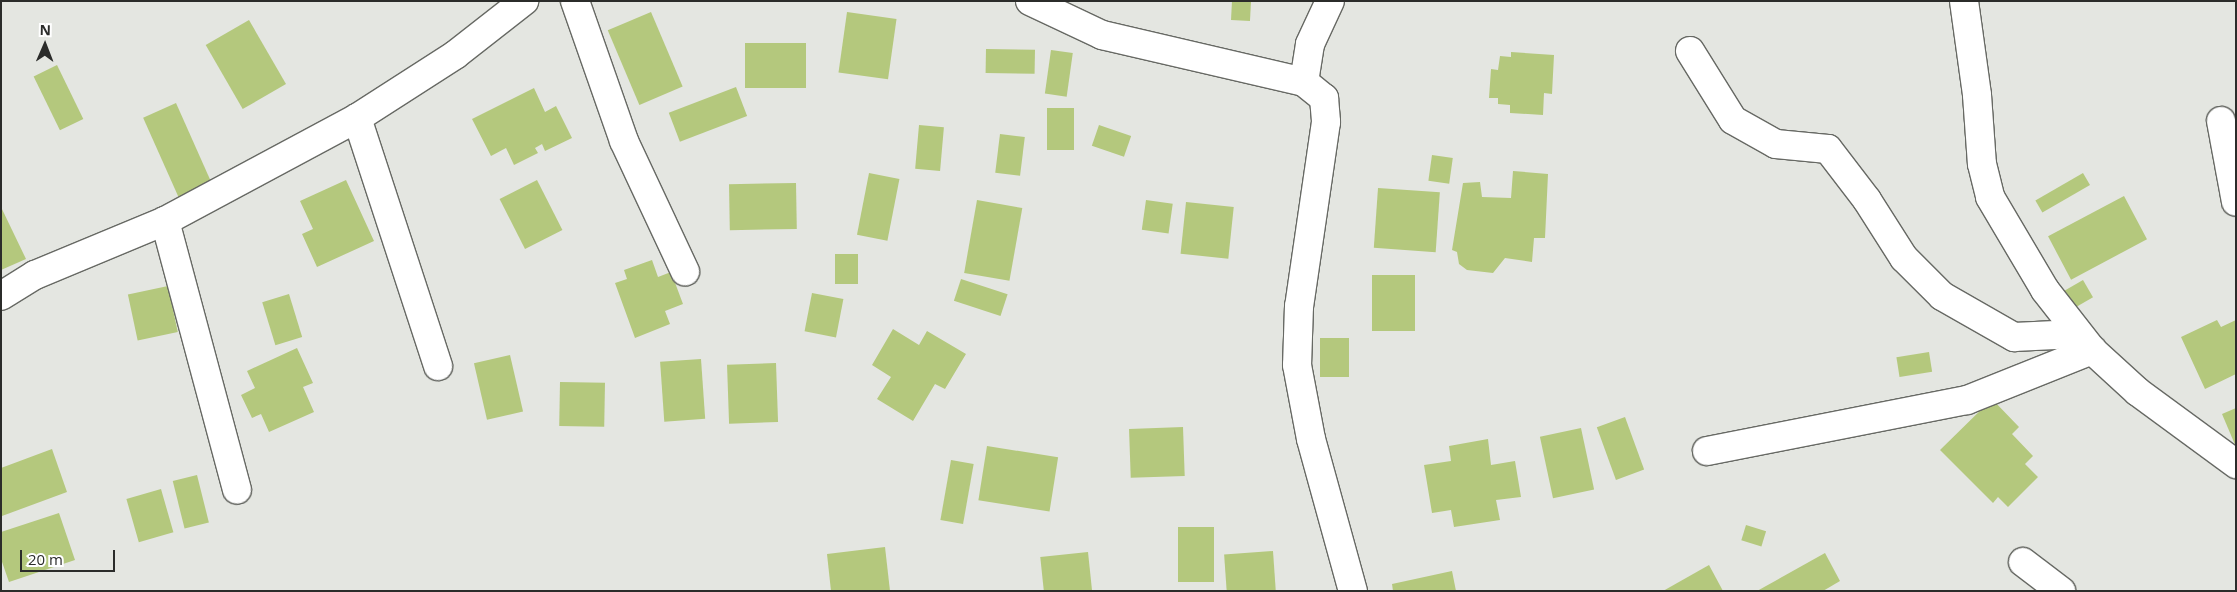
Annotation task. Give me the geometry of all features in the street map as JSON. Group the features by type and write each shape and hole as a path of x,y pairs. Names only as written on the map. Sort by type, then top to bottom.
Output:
{"street":[{"path":"1,296 35,275 165,221 357,118 455,56 524,1"},
{"path":"575,1 624,141 685,271"},
{"path":"1030,1 1102,35 1304,82 1324,98 1326,122 1299,306 1297,365 1311,439 1353,591"},
{"path":"1304,82 1310,44 1330,1"},
{"path":"1964,1 1977,95 1982,164 1990,196 2045,290 2084,342 2138,392 2236,464"},
{"path":"1690,51 1733,120 1776,144 1828,149 1867,200 1904,258 1942,296 2014,338 2084,342"},
{"path":"357,118 438,366"},
{"path":"2221,121 2236,202"},
{"path":"165,221 237,490"},
{"path":"1707,451 1967,400 2084,342"},
{"path":"2023,562 2061,591"}],"building":[{"path":"1232,1 1251,2 1250,21 1231,20"},
{"path":"651,12 683,87 639,105 608,30"},
{"path":"847,12 897,19 888,79 839,72"},
{"path":"249,20 286,84 243,109 206,45"},
{"path":"745,43 806,43 806,88 745,88"},
{"path":"986,49 1035,50 1035,74 986,73"},
{"path":"1051,50 1073,53 1067,97 1045,94"},
{"path":"1511,52 1554,55 1552,94 1544,93 1543,115 1510,113 1510,105 1498,104 1498,98 1489,98 1491,69 1498,70 1500,56 1511,57"},
{"path":"57,65 83,119 60,130 34,76"},
{"path":"736,87 747,116 680,142 669,113"},
{"path":"534,88 545,112 556,106 572,138 545,151 542,144 535,148 538,153 514,165 506,148 491,156 472,119"},
{"path":"176,103 211,182 178,197 143,118"},
{"path":"1047,108 1074,108 1074,150 1047,150"},
{"path":"919,125 944,127 940,171 915,169"},
{"path":"1099,125 1131,136 1124,157 1092,146"},
{"path":"1000,134 1025,137 1020,176 995,173"},
{"path":"1432,155 1453,158 1449,184 1428,181"},
{"path":"1513,171 1548,174 1545,238 1534,238 1532,262 1505,258 1493,273 1467,270 1459,264 1457,252 1452,250 1463,183 1480,182 1482,197 1511,198"},
{"path":"869,173 899,179 887,241 857,235"},
{"path":"2083,173 2090,185 2042,213 2035,200"},
{"path":"346,180 374,241 317,267 302,234 313,229 300,201"},
{"path":"537,180 562,230 525,249 500,199"},
{"path":"796,183 797,229 730,230 729,184"},
{"path":"1378,188 1440,192 1436,252 1374,248"},
{"path":"2124,196 2147,239 2071,280 2048,236"},
{"path":"977,200 1022,208 1009,281 964,273"},
{"path":"1146,200 1173,204 1169,233 1142,230"},
{"path":"1186,202 1234,207 1228,259 1181,254"},
{"path":"1,207 26,259 1,270"},
{"path":"835,254 858,254 858,284 835,284"},
{"path":"652,260 658,277 671,272 683,304 665,311 670,324 635,338 615,283 627,279 624,270"},
{"path":"1372,275 1415,275 1415,331 1372,331"},
{"path":"961,279 1008,294 1000,316 954,301"},
{"path":"2083,280 2093,297 2073,309 2063,292"},
{"path":"168,286 178,332 138,340 128,295"},
{"path":"812,293 843,299 836,337 805,331"},
{"path":"289,294 302,337 275,345 262,302"},
{"path":"2217,320 2221,327 2236,320 2236,374 2205,389 2181,337"},
{"path":"893,329 919,345 927,331 966,354 945,389 935,384 913,421 877,399 891,377 872,365"},
{"path":"1320,338 1349,338 1349,377 1320,377"},
{"path":"297,348 313,383 303,387 314,412 269,432 261,414 252,418 241,395 255,388 247,371"},
{"path":"1929,352 1932,372 1900,377 1896,357"},
{"path":"510,355 523,412 487,420 474,363"},
{"path":"701,359 705,419 664,422 660,362"},
{"path":"776,363 778,422 729,424 727,365"},
{"path":"560,382 605,383 604,427 559,426"},
{"path":"1992,399 2019,427 2012,434 2033,456 2025,464 2038,477 2008,507 1998,497 1993,503 1940,450"},
{"path":"2236,408 2236,447 2222,414"},
{"path":"1625,417 1644,470 1616,480 1597,427"},
{"path":"1183,427 1185,476 1131,478 1129,429"},
{"path":"1581,428 1594,490 1553,498 1540,437"},
{"path":"1488,439 1491,465 1515,461 1521,497 1496,500 1500,520 1454,527 1451,510 1432,513 1424,465 1451,461 1449,446"},
{"path":"987,446 1058,457 1050,512 978,500"},
{"path":"52,449 67,492 2,516 1,468"},
{"path":"951,460 974,464 963,524 940,520"},
{"path":"197,475 209,523 185,529 173,481"},
{"path":"161,489 173,532 139,542 126,499"},
{"path":"59,513 75,560 9,582 1,559 1,532"},
{"path":"1746,525 1766,531 1761,546 1741,540"},
{"path":"1178,527 1214,527 1214,582 1178,582"},
{"path":"885,547 890,591 831,591 827,554"},
{"path":"1273,551 1276,591 1227,591 1224,554"},
{"path":"1088,552 1092,591 1044,591 1040,557"},
{"path":"1825,553 1840,581 1823,591 1757,591"},
{"path":"1709,565 1723,591 1663,591"},
{"path":"1452,571 1456,591 1393,591 1392,584"}]}
